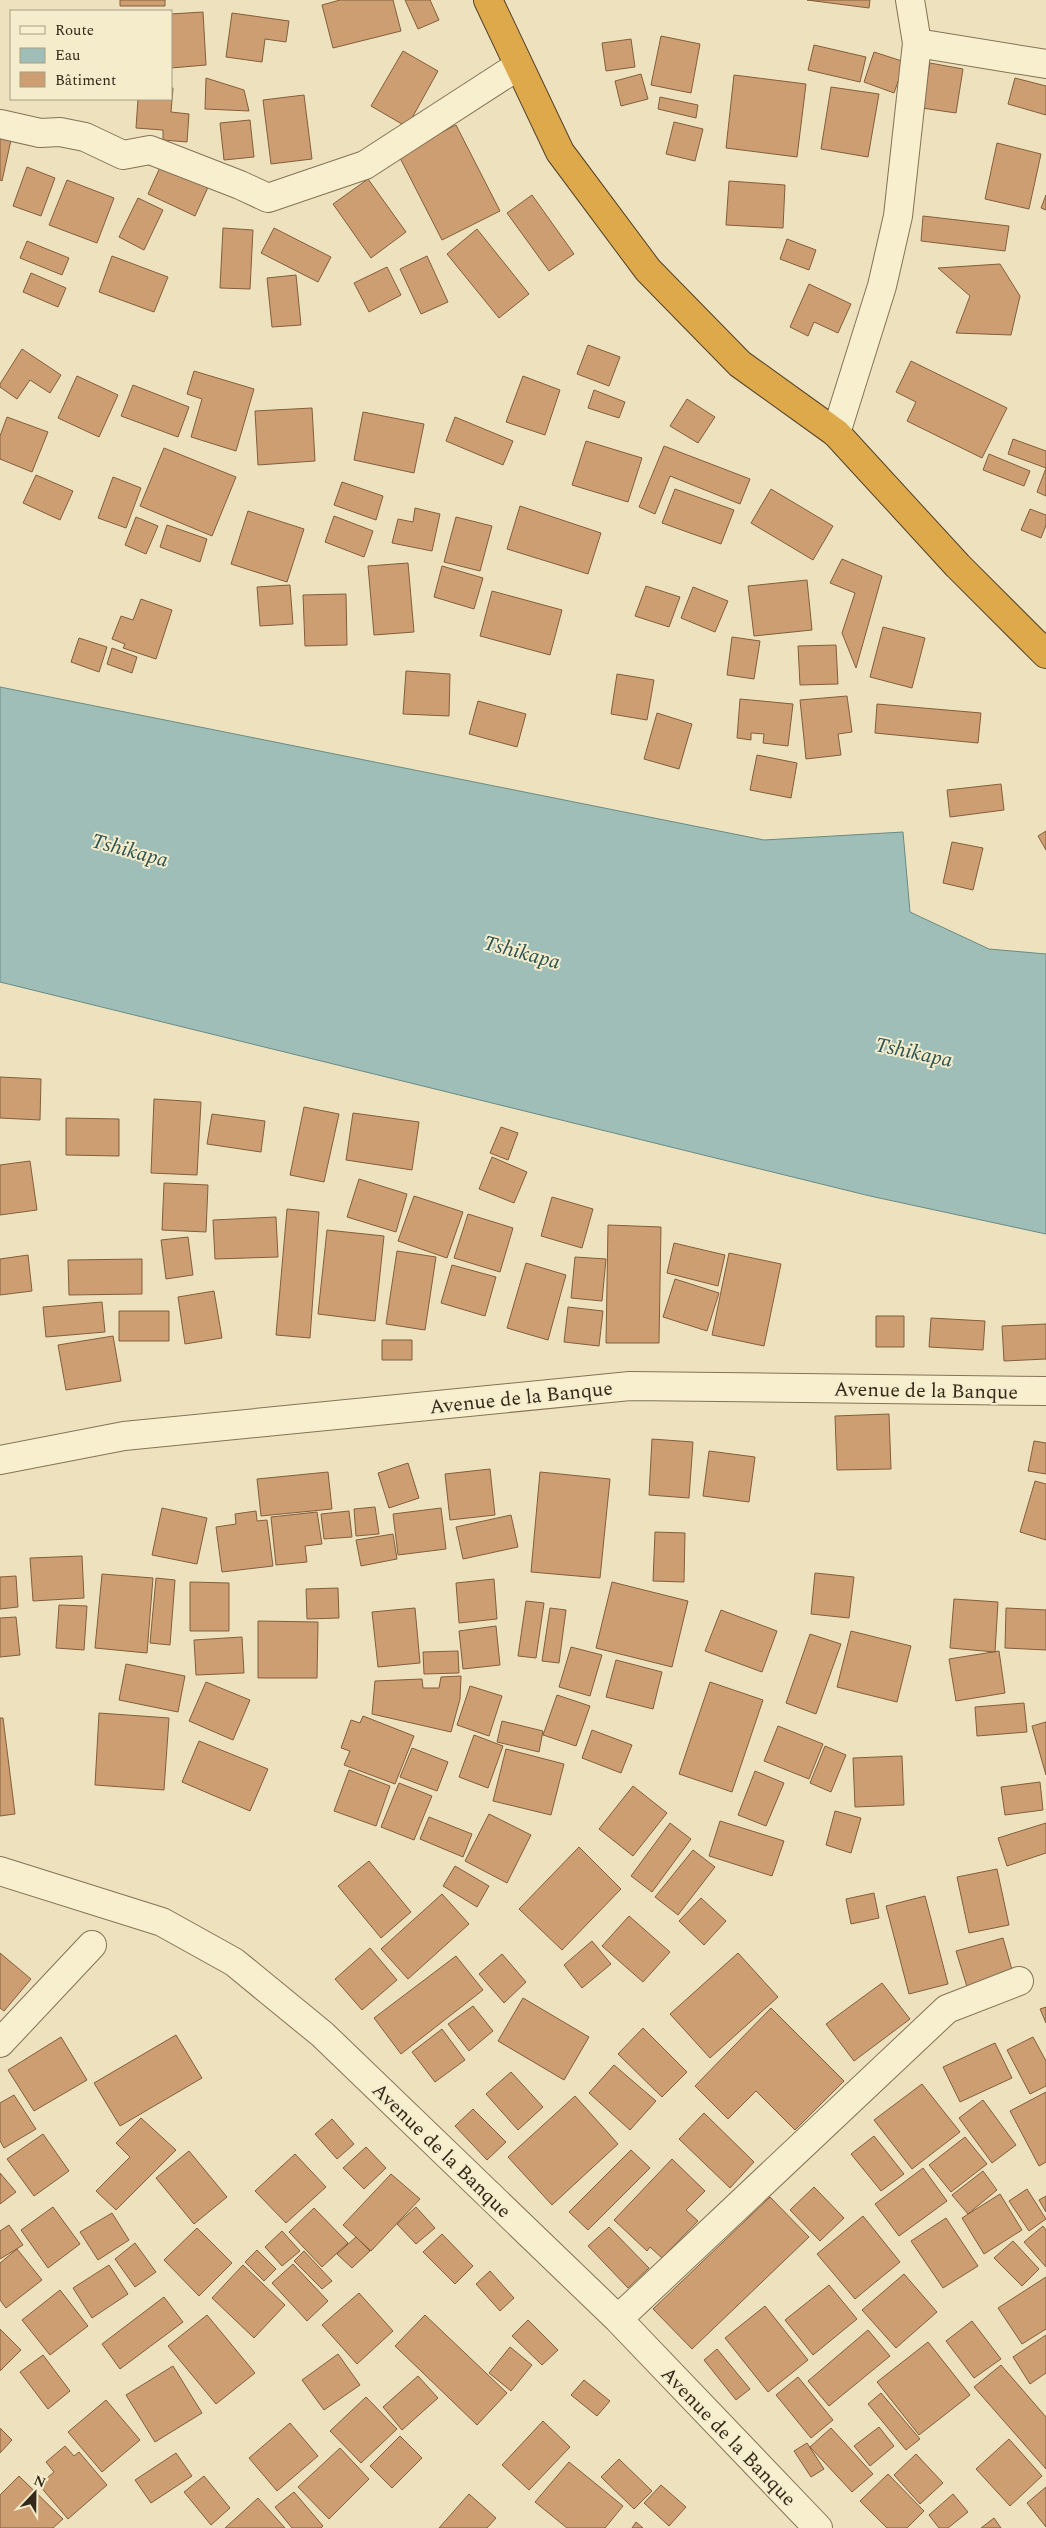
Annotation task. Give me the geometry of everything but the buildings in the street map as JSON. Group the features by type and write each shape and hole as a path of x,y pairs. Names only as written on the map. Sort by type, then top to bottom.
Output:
{"highway":[{"path":"488,0 560,152 648,270 740,364 836,433 958,566 1046,654"}],"street":[{"path":"836,433 882,286 898,216 918,43 910,0"},
{"path":"918,43 1046,64"},
{"path":"0,124 40,133 60,132 85,137 123,155 150,150 268,198 365,165 518,66"},
{"name":"Avenue de la Banque","path":"0,1460 124,1436 630,1386 1046,1391"},
{"name":"Avenue de la Banque","path":"0,1871 162,1922 234,1962 322,2034 618,2320 818,2528"},
{"path":"0,2043 92,1945"},
{"path":"618,2320 946,2009 1020,1981"}],"water":[{"name":"Tshikapa","path":"0,687 764,840 903,832 910,912 989,949 1046,954 1046,1234 870,1196 0,982"}]}
